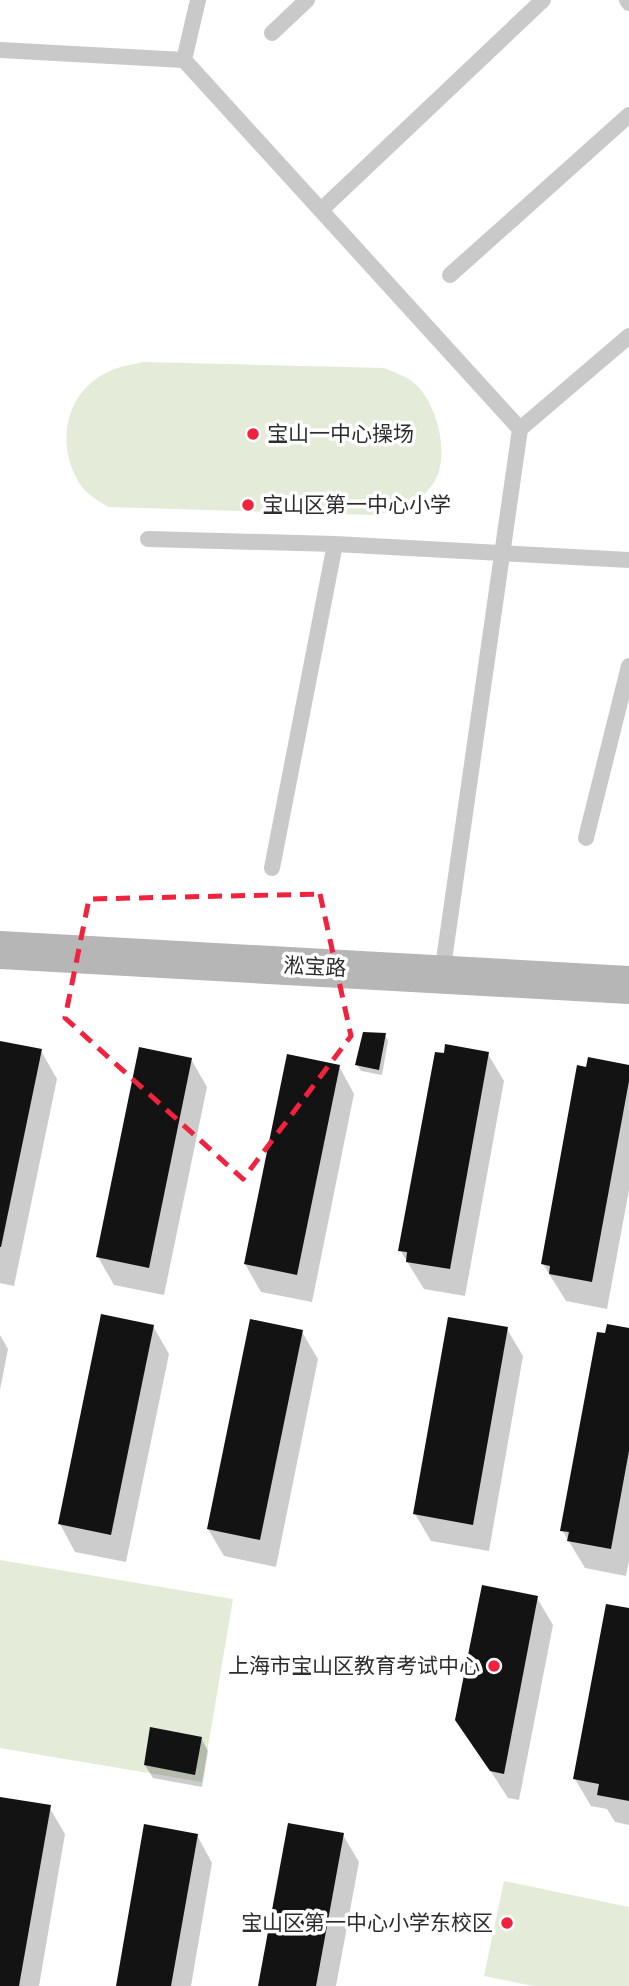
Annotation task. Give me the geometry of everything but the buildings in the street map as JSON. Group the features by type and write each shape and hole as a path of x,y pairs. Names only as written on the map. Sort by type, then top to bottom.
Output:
{"main road":[{"name":"淞宝路","path":"0,950 629,985"}],"lane":[{"path":"184,60 198,0"},
{"path":"272,33 307,0"},
{"path":"321,210 542,0"},
{"path":"0,50 184,60 520,429"},
{"path":"450,275 629,115"},
{"path":"442,974 505,553 520,429 629,336"},
{"path":"148,539 335,544 629,560"},
{"path":"272,868 335,544"},
{"path":"586,838 629,666"}],"highlighted area":[{"path":"320,894 351,1036 243,1179 65,1018 89,899"}],"green space":[{"name":"宝山一中心操场","path":"143,362 384,368 413,382 429,402 439,429 439,471 429,490 415,501 400,509 374,515 108,507 84,490 73,471 66,438 68,421 82,392 94,380 114,369"},
{"path":"0,1560 233,1599 202,1782 0,1748"},
{"path":"504,1881 629,1907 629,1986 533,1986 484,1976"}],"place":[{"name":"宝山一中心操场","path":"253,434"},
{"name":"宝山区第一中心小学","path":"248,505"},
{"name":"上海市宝山区教育考试中心","path":"494,1666"},
{"name":"宝山区第一中心小学东校区","path":"507,1923"}]}
